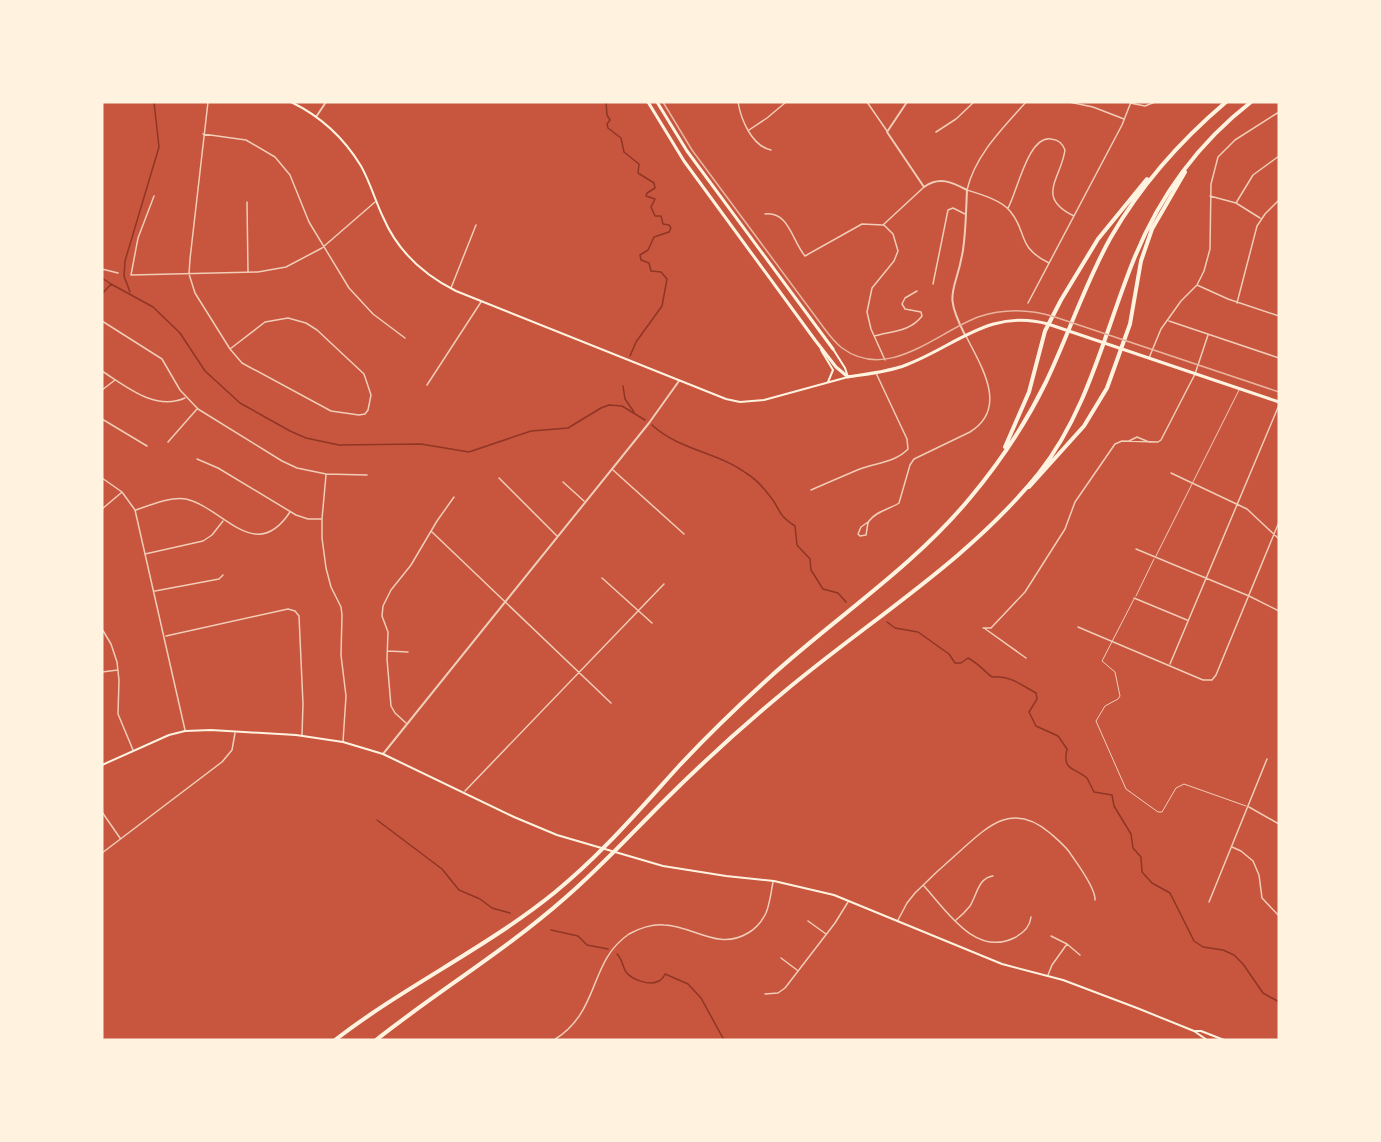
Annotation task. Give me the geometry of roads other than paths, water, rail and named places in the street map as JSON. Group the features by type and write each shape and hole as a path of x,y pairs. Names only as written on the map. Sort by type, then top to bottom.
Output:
{"highway":[{"path":"992,470 1010,438 1025,403 1042,338 1048,324 1080,266 1102,233 1140,186 1197,127 1226,102"},
{"path":"1014,503 1066,432 1100,356 1131,267 1149,225 1174,184 1198,152 1251,102"},
{"path":"376,1040 562,901 602,865 688,777 759,713 825,658 959,556 984,534 1036,480 1086,423 1107,388 1133,309 1141,261 1152,229 1163,207 1198,152"},
{"path":"335,1040 378,1009 506,929 578,872 614,838 685,760 746,699 921,551 953,518 992,470 1031,410 1103,252 1137,195 1168,157"}],"main road":[{"path":"291,102 316,117 343,140 362,167 386,225 409,256 428,274 451,289 481,302 720,397 740,402 767,400 848,377 908,365 987,325 1010,321 1030,321 1048,324 1240,388 1279,404"},
{"path":"648,102 684,161 836,368 848,377"},
{"path":"657,102 692,158 833,349 848,377"},
{"path":"815,340 833,370 826,384"},
{"path":"102,765 169,735 185,731 205,730 302,736 343,742 383,754 531,825 592,846 677,868 774,881 813,889 849,901 982,956 1094,991 1194,1031 1207,1040"},
{"path":"1194,1031 1201,1031 1224,1040"}],"street":[{"path":"208,102 189,274 199,299 230,350 250,368 335,413 365,414 370,404 370,390 360,369 314,328 294,319 265,322 230,350"},
{"path":"316,117 326,102"},
{"path":"738,102 740,117 765,148 771,150"},
{"path":"749,130 786,102"},
{"path":"867,102 924,187"},
{"path":"887,132 907,102"},
{"path":"936,132 956,119 974,102"},
{"path":"868,522 883,510 899,503 910,465 914,459 970,432 978,426 985,415 990,400 989,386 953,311 951,295 962,257 967,189 974,170 983,153 1026,102"},
{"path":"1069,102 1093,107 1125,119"},
{"path":"1028,303 1125,119 1130,103 1145,106 1155,102"},
{"path":"1149,358 1167,320 1197,285 1204,271 1209,249 1210,196 1214,169 1223,150 1279,112"},
{"path":"203,134 246,140 275,157 290,175 322,248 349,288 363,305 405,338"},
{"path":"1008,208 1027,158 1042,140 1051,139 1060,142 1065,150 1052,189 1053,196 1061,209 1075,216"},
{"path":"1236,203 1252,175 1279,156"},
{"path":"883,225 924,187 935,181 944,181 1008,208 1016,219 1027,246 1035,255 1050,264"},
{"path":"154,196 138,238 131,275 248,272 286,267 322,248 376,201"},
{"path":"1210,196 1236,203 1261,219"},
{"path":"1237,303 1252,240 1261,219 1279,200"},
{"path":"247,202 248,272"},
{"path":"933,284 948,210 953,208 966,214"},
{"path":"765,214 777,214 785,220 805,256 862,224 883,225 893,234 898,251 894,261 879,277 870,293 867,317 873,336 885,360"},
{"path":"451,289 477,225"},
{"path":"102,269 118,273"},
{"path":"1197,285 1237,303 1279,316"},
{"path":"873,336 900,331 919,320 922,316 921,312 905,309 902,304 905,298 917,291"},
{"path":"427,385 481,302"},
{"path":"1167,320 1279,358"},
{"path":"102,321 162,359 186,397 198,409 282,461 297,468 326,474 367,475"},
{"path":"1026,658 983,628 991,628 1025,592 1065,529 1075,502 1115,444 1137,437 1149,442 1161,440 1195,374 1208,335"},
{"path":"102,371 158,402 173,402 186,397"},
{"path":"811,490 859,470 883,463 908,449 907,439 875,372"},
{"path":"102,390 116,380"},
{"path":"383,754 679,381"},
{"path":"1170,666 1279,404"},
{"path":"168,442 198,409"},
{"path":"102,419 147,446"},
{"path":"196,459 218,468 304,519 322,519"},
{"path":"611,469 684,534"},
{"path":"1172,473 1237,504 1253,514 1279,539"},
{"path":"326,474 322,519 326,568 342,615 341,655 346,696 343,742"},
{"path":"102,478 122,492 135,510 185,731"},
{"path":"499,478 557,536"},
{"path":"564,482 584,501"},
{"path":"102,509 122,492"},
{"path":"406,723 398,717 391,706 388,632 381,614 391,590 411,565 454,497"},
{"path":"135,510 183,499 200,505 223,520 250,533 266,534 277,529 290,512"},
{"path":"144,555 203,541 212,535 223,520"},
{"path":"1078,627 1210,681 1216,675 1279,522"},
{"path":"431,532 611,704"},
{"path":"1136,549 1249,596 1279,611"},
{"path":"154,592 219,579 223,575"},
{"path":"602,578 652,623"},
{"path":"464,793 664,584"},
{"path":"1134,598 1187,621"},
{"path":"164,637 288,609 295,611 299,616 302,736"},
{"path":"102,629 111,644 118,670 118,714 133,751"},
{"path":"388,651 408,652"},
{"path":"102,672 118,670"},
{"path":"102,853 228,757 233,746 235,732"},
{"path":"1209,902 1267,759"},
{"path":"1248,806 1279,824"},
{"path":"102,812 121,839"},
{"path":"898,921 907,903 923,885 988,826 1000,820 1017,818 1038,824 1066,847 1093,890 1095,900"},
{"path":"1232,847 1254,861 1259,875 1262,898 1279,916"},
{"path":"955,921 970,906 982,881 988,876 993,876"},
{"path":"554,1040 575,1023 585,1009 609,952 631,933 648,926 666,925 722,941 740,937 751,931 764,916 774,881"},
{"path":"923,885 955,921 973,936 988,941 998,942 1010,939 1023,932 1029,926 1031,917"},
{"path":"765,994 775,994 783,990 849,901"},
{"path":"808,921 826,934"},
{"path":"1051,936 1067,944 1080,955"},
{"path":"1048,976 1052,964 1067,944"},
{"path":"781,958 798,971"}],"lane":[{"path":"1240,388 1102,661 1115,672 1120,696 1105,706 1096,723 1126,789 1158,812 1162,812 1176,788 1184,784 1248,806"}],"waterway":[{"path":"130,292 124,276 125,261 159,147 154,102"},
{"path":"606,102 607,115 610,120 607,124 608,128 621,138 624,152 639,164 638,173 654,183 655,188 646,196 655,199 651,207 655,216 661,216 663,224 671,228 669,232 654,237 648,250 640,255 641,260 649,263 651,271 661,272 667,279 662,306 636,342 630,356"},
{"path":"102,278 111,284"},
{"path":"102,294 111,284 153,307 180,333 205,371 240,403 306,438 339,445 421,444 469,452 531,431 568,428 609,405 622,406 645,420"},
{"path":"623,386 625,399 634,412"},
{"path":"652,425 686,446 735,466 755,480 773,500 781,514 795,526 797,545 810,559 811,570 823,589 838,593 846,602"},
{"path":"887,622 895,628 918,632 949,654 955,663 961,663 968,658 992,677 1010,679 1036,693 1037,699 1029,712 1036,726 1058,736 1067,749 1068,765 1087,778 1094,792 1112,795 1114,806 1131,834 1133,848 1141,857 1142,872 1152,883 1170,893 1194,941 1203,947 1223,950 1234,955 1263,993 1279,1002"},
{"path":"377,820 442,869 459,890 480,899 492,908 510,913"},
{"path":"551,930 578,936 587,945 608,949"},
{"path":"617,954 626,972 637,980 655,982 661,980 665,974 688,984 701,998 724,1040"}],"tram line":[{"path":"663,102 692,150 828,334 842,348 859,357 877,360 894,357 929,343 978,317 998,312 1026,311 1055,317 1279,392"}]}
